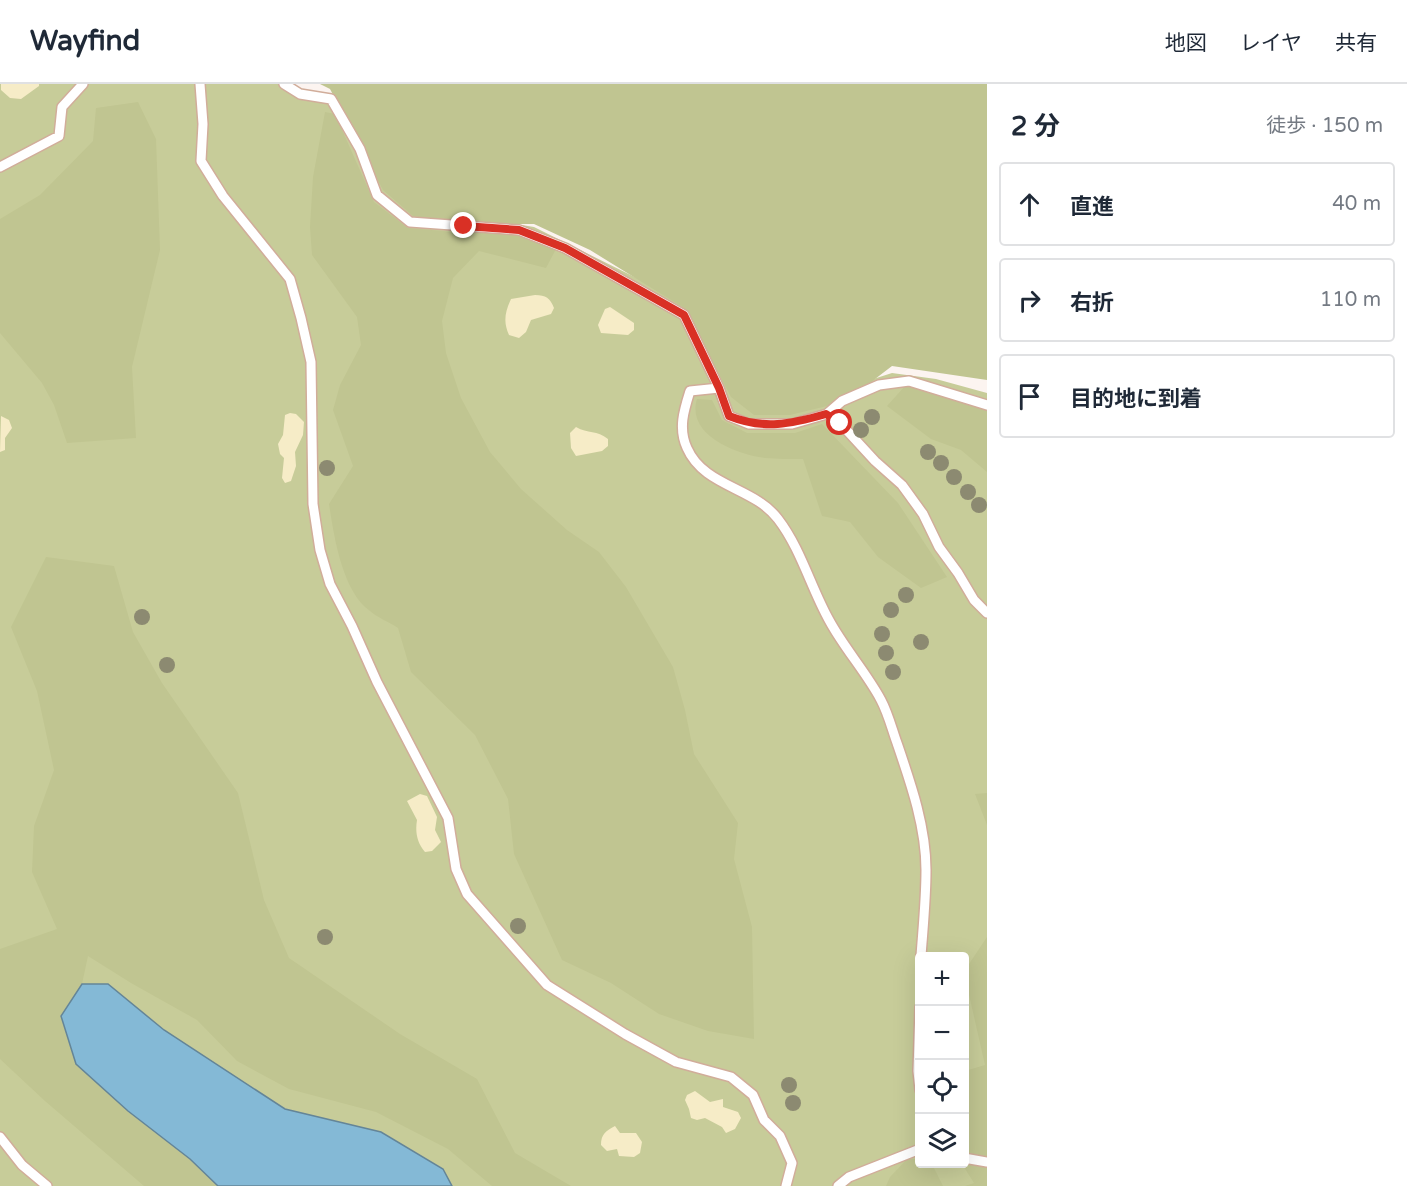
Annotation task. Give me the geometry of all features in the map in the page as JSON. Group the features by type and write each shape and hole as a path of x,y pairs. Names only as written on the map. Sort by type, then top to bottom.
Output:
{"lane":[{"path":"0,167 59,136 62,107 82,84"},
{"path":"200,84 204,124 201,161 223,195 290,279 301,318 311,362 313,504 320,550 330,584 377,682 448,818 456,869 467,894 547,985 625,1034 676,1062 731,1077 753,1095 764,1120 780,1136 792,1163 786,1186"},
{"path":"284,84 300,93 330,99 360,149 377,195 410,222 519,230 565,248 684,315 719,388 729,416 748,424 792,424 826,414 842,401 879,385 909,381 987,405"},
{"path":"719,388 690,391 683,412 682,431 687,448 696,462 711,476 764,504 778,518 791,539 830,622 882,701 914,793 925,847 926,870 921,952"},
{"path":"826,414 840,423 860,446 902,485 923,514 939,547 974,600 987,613"},
{"path":"0,1137 22,1165 46,1186"},
{"path":"838,1186 849,1177 915,1149"},
{"path":"969,1159 987,1162"}],"green space":[{"path":"0,84 287,84 321,100 355,102 434,211 534,227 691,305 864,382 892,373 936,379 987,393 987,1186 0,1186"},
{"path":"320,84 987,84 987,380 892,366 862,389 827,406 790,415 754,415 731,397 684,308 590,250 534,224 485,224 413,216 383,190 330,89"},
{"path":"138,102 156,139 160,250 132,367 136,438 67,443 54,405 42,383 0,333 0,219 40,195 93,141 96,108"},
{"path":"325,112 335,114 374,202 408,228 465,235 476,232 524,235 556,249 546,268 479,251 453,278 442,321 446,353 461,398 490,452 521,489 567,530 599,552 626,587 673,667 694,754 738,823 734,859 752,927 754,1039 708,1031 659,1014 611,983 562,960 514,854 508,799 475,735 411,672 398,628 373,613 360,602 352,590 341,562 329,504 353,466 333,410 340,385 361,345 357,317 312,255 310,227 313,177"},
{"path":"905,386 945,394 987,409 987,472 961,450 931,439 887,406"},
{"path":"697,399 712,400 722,420 747,433 795,433 822,424 898,503 947,577 921,588 878,557 850,522 822,516 803,459 753,456 728,447 706,432 699,423 696,412"},
{"path":"46,557 114,566 133,632 162,683 238,793 264,900 289,958 400,1034 477,1079 515,1153 571,1186 492,1186 448,1149 376,1112 289,1089 237,1061 197,1020 88,956 82,984 61,1016 76,1064 128,1111 190,1159 218,1186 144,1186 0,1059 0,949 57,929 32,872 34,826 54,770 37,691 11,627"},
{"path":"987,793 987,825 975,794"},
{"path":"987,937 987,1186 965,1186 974,1183 965,1168 969,1168 969,1070 985,1065 969,995 969,964"},
{"path":"907,1159 915,1159 915,1168 934,1168 943,1186 886,1186 890,1177"}],"sand":[{"path":"1,84 39,84 39,86 21,99 10,98 1,90"},
{"path":"535,295 549,299 554,308 551,314 531,320 526,332 519,338 509,335 505,317 511,299"},
{"path":"610,307 634,323 634,330 628,335 601,333 598,325 605,309"},
{"path":"296,414 304,422 303,435 295,452 296,466 291,481 285,483 282,478 284,458 280,454 278,444 283,435 285,415"},
{"path":"1,416 9,420 12,428 5,438 5,450 0,452"},
{"path":"576,427 604,436 608,439 608,446 602,451 576,456 571,448 570,433"},
{"path":"420,794 427,796 437,817 435,830 441,842 432,851 425,852 418,841 417,820 407,801"},
{"path":"695,1091 710,1102 723,1099 723,1107 738,1112 741,1118 735,1129 726,1133 722,1127 705,1118 697,1120 691,1118 685,1100 687,1095"},
{"path":"615,1126 620,1133 636,1133 642,1142 640,1153 634,1157 619,1156 617,1149 607,1151 601,1145 605,1133"}],"water":[{"path":"82,984 108,984 164,1030 285,1109 381,1132 443,1169 452,1186 218,1186 190,1159 128,1111 76,1064 61,1016"}],"route":[{"path":"464,226 519,230 565,248 684,315 719,388 729,416 748,424 792,424 826,414 840,423"}]}
